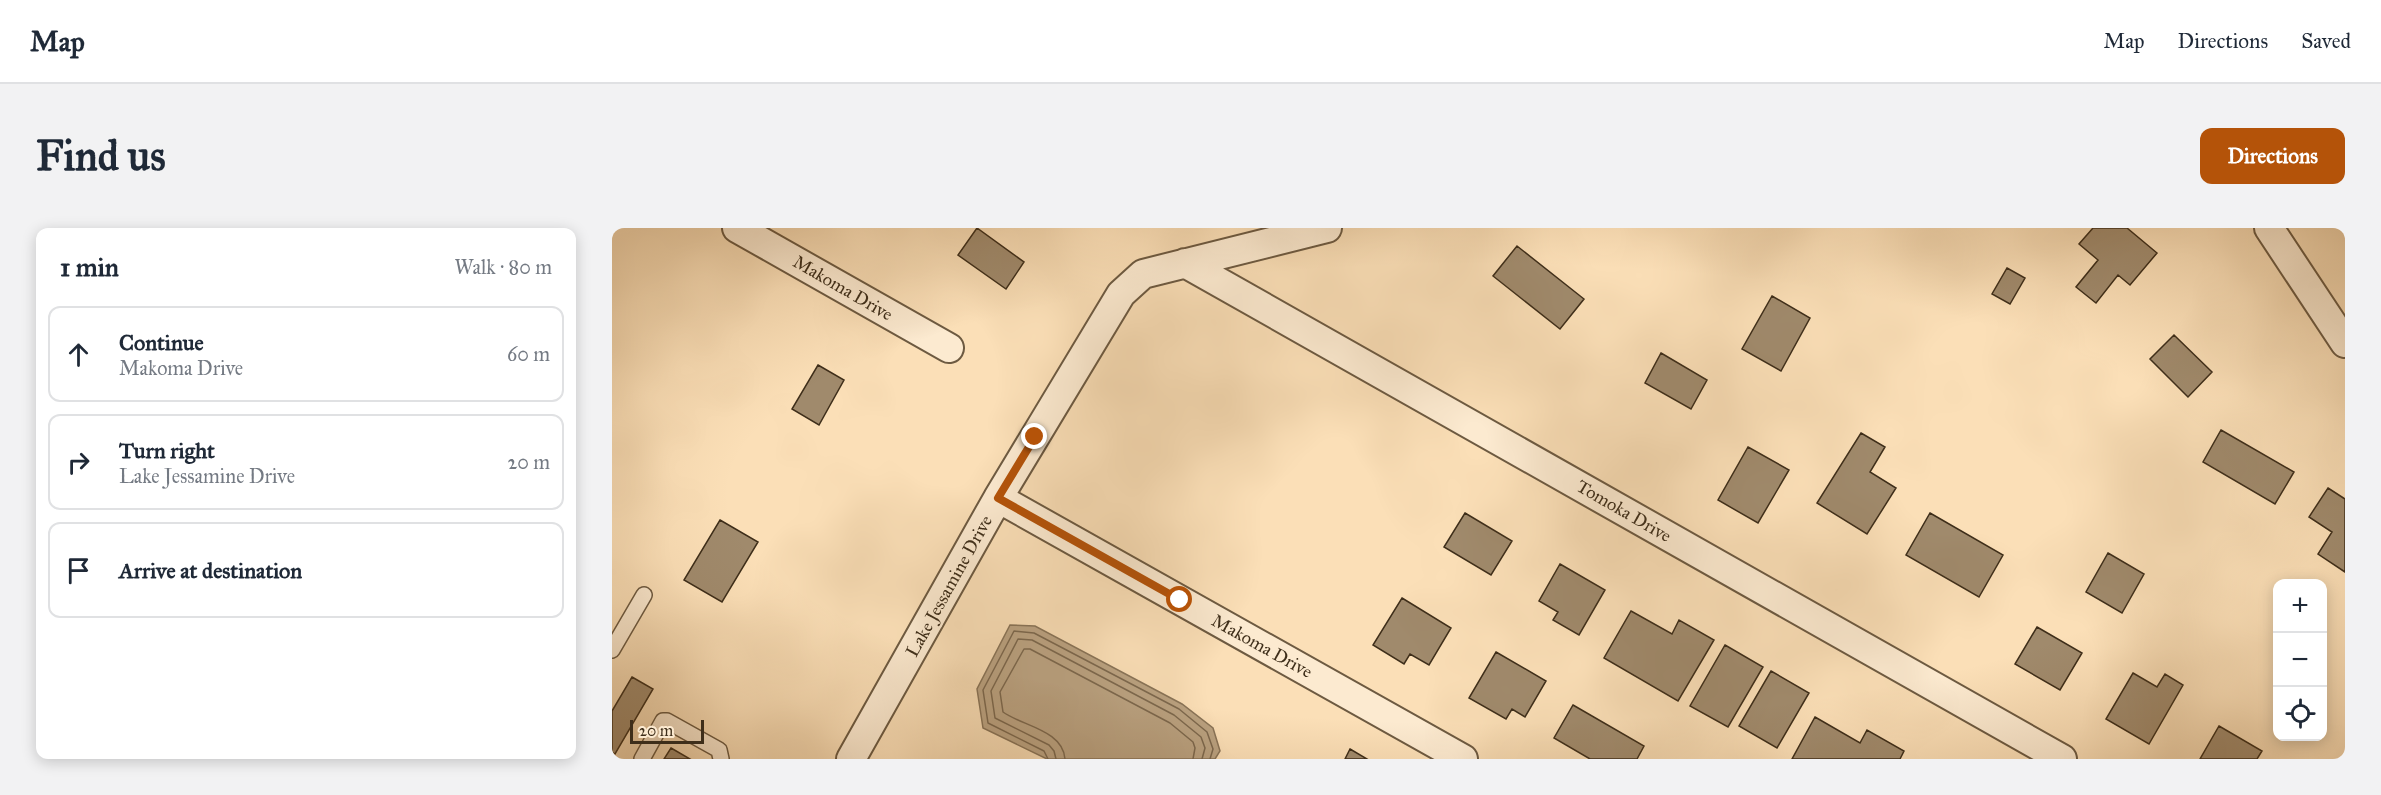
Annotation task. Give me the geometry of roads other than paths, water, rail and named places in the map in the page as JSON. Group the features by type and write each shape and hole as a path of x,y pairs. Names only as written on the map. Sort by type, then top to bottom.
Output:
{"street":[{"name":"Makoma Drive","path":"737,228 949,348"},
{"name":"Lake Jessamine Drive","path":"851,759 998,498 1121,294 1143,274 1327,228"},
{"path":"2270,228 2345,343"},
{"name":"Tomoka Drive","path":"1185,263 2045,755"},
{"name":"Makoma Drive","path":"998,498 1463,759"}],"lane":[{"path":"612,650 644,595"},
{"path":"642,759 663,721 667,721 719,750 722,759"}],"water":[{"path":"1010,625 1035,626 1182,704 1213,728 1220,751 1215,759 1047,759 983,728 977,689"}]}
